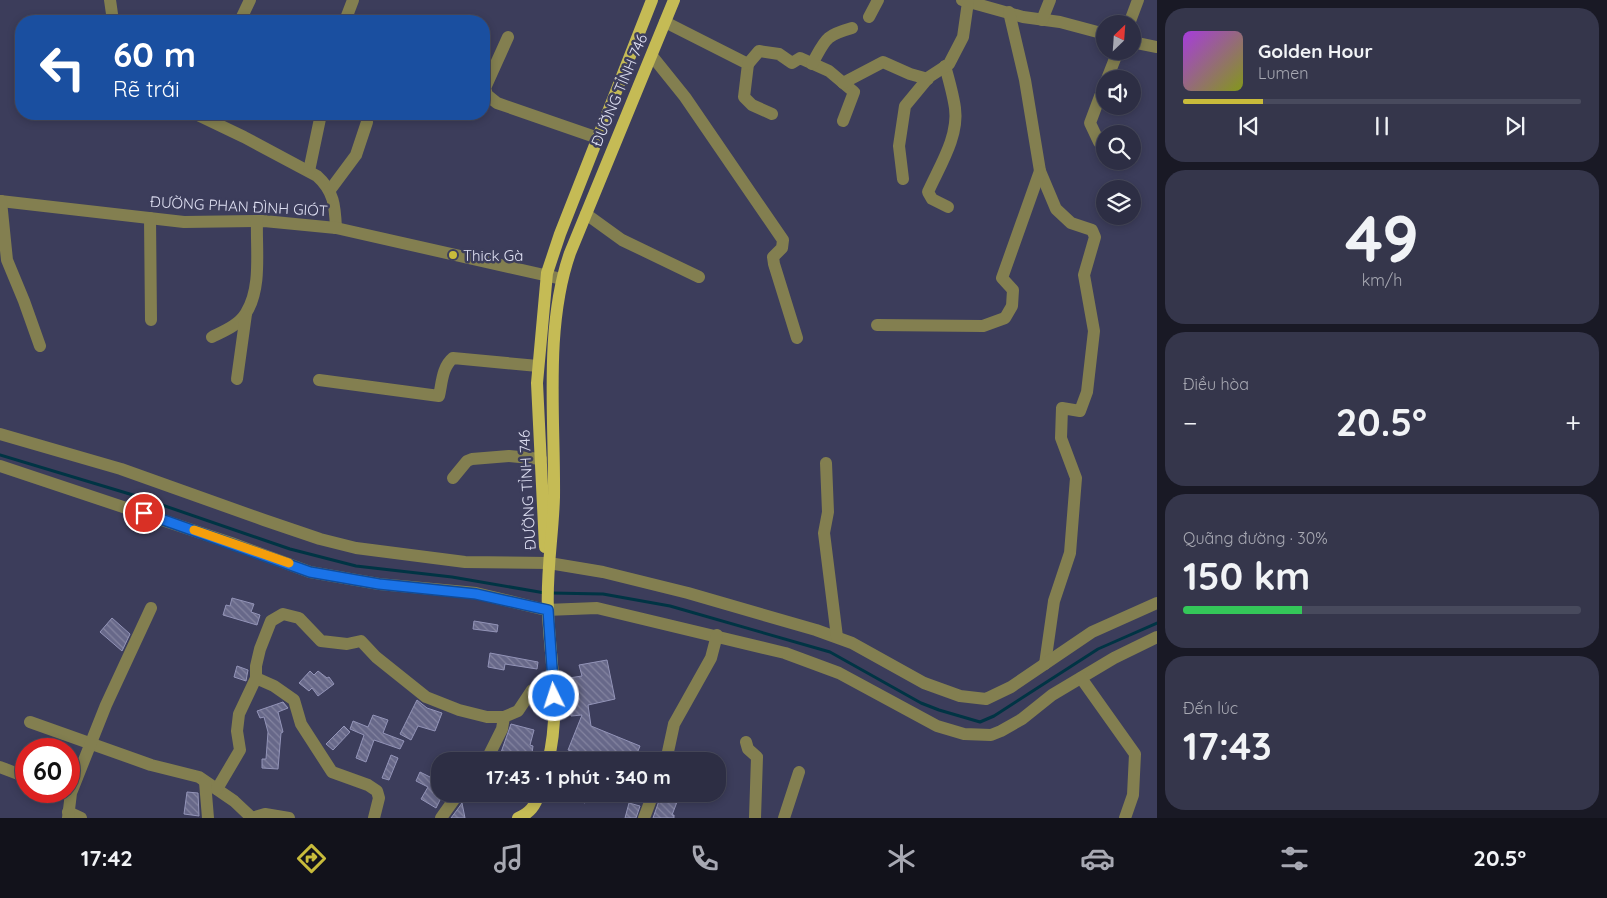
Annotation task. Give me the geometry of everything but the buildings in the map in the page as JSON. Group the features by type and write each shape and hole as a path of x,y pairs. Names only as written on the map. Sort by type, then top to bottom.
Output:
{"main road":[{"name":"ĐƯỜNG TỈNH 746","path":"548,563 542,518 538,412 538,366 547,276 551,259 652,0"},
{"name":"ĐƯỜNG TỈNH 746","path":"548,563 554,518 552,378 562,279 586,214 674,0"},
{"path":"548,563 548,610 554,724 549,752"},
{"path":"527,817 536,802"}],"street":[{"path":"110,0 112,15"},
{"path":"243,15 250,0"},
{"path":"347,15 353,0"},
{"path":"870,17 878,0"},
{"path":"1042,20 1050,0"},
{"path":"1132,15 1138,0"},
{"path":"903,179 899,146 905,106 928,78 946,66 963,37 965,1 988,3 1023,17 1060,22 1096,32"},
{"path":"1010,12 1026,80 1040,171 1056,209 1071,223 1092,230 1095,237 1084,275 1094,331 1087,392 1080,411 1062,408 1061,438 1076,478 1070,553 1054,601 1045,664"},
{"path":"665,22 748,64"},
{"path":"812,64 825,41 832,33 852,28"},
{"path":"490,77 508,36"},
{"path":"1141,44 1157,47"},
{"path":"772,114 752,105 744,97 748,64 759,51 778,54 792,63 800,58 829,71 854,92 843,121"},
{"path":"652,56 685,97 783,240 782,248 774,257 774,264 797,338"},
{"path":"843,83 882,62 915,76 928,78"},
{"path":"946,66 955,110 950,144 928,192 932,198 948,207"},
{"path":"490,98 497,104 598,138"},
{"path":"1096,106 1090,122 1096,135"},
{"path":"221,120 309,171 327,184 334,206 336,228"},
{"path":"309,171 319,120"},
{"path":"330,190 356,156 367,122"},
{"path":"878,325 983,326 1005,318 1012,306 1013,290 1002,278 1040,171"},
{"path":"0,201 7,260 40,346"},
{"name":"ĐƯỜNG PHAN ĐÌNH GIÓT","path":"0,201 184,222 257,221 336,228 562,279"},
{"path":"586,214 622,240 699,277"},
{"path":"150,218 151,320"},
{"path":"237,379 246,314 252,300 256,281 257,221"},
{"path":"212,337 231,328 246,314"},
{"path":"320,380 439,396 447,362 453,358 538,366"},
{"path":"0,434 121,469 320,539 356,548 464,562 548,563 603,572 688,593 852,643 924,683 960,696 986,699 1011,687 1092,632 1157,603"},
{"path":"453,478 467,461 472,459 509,456 541,459"},
{"path":"826,462 828,512 824,533 837,638"},
{"path":"0,466 222,539 310,572 379,584 476,594 548,610 597,608 717,635 785,653 839,673 937,726 964,734 991,735 1001,730 1022,719 1052,695 1114,658 1157,637"},
{"path":"80,767 121,671 151,608"},
{"path":"208,818 211,786 240,750 237,731 239,714 256,678 256,666 260,649 271,621 283,614 299,618 321,641 347,644 361,640 376,658 426,697 459,710 487,717 504,717 518,711 532,690 553,682"},
{"path":"668,752 674,724 711,658 717,635"},
{"path":"256,678 294,700 301,724 332,772 368,785 377,791 379,798 374,818"},
{"path":"1081,678 1135,754 1133,795 1125,818"},
{"path":"490,752 504,717"},
{"path":"30,722 151,765 199,777 252,818 265,814 289,818"},
{"path":"746,742 748,749 757,757 755,818"},
{"path":"0,767 15,773"},
{"path":"784,818 799,772"},
{"path":"441,818 452,802"},
{"path":"644,818 650,802"},
{"path":"68,815 81,818"}],"waterway":[{"path":"0,455 133,495 290,549 356,566 452,577 545,593"},
{"path":"551,593 603,594 670,606 830,652 921,703 980,722 994,716 1098,649 1157,623"}],"slow traffic":[{"path":"194,530 289,563"}],"place":[{"name":"Thick Gà","path":"453,255"}],"route":[{"path":"144,513 295,565 310,572 379,584 476,594 548,610 554,696"}]}
